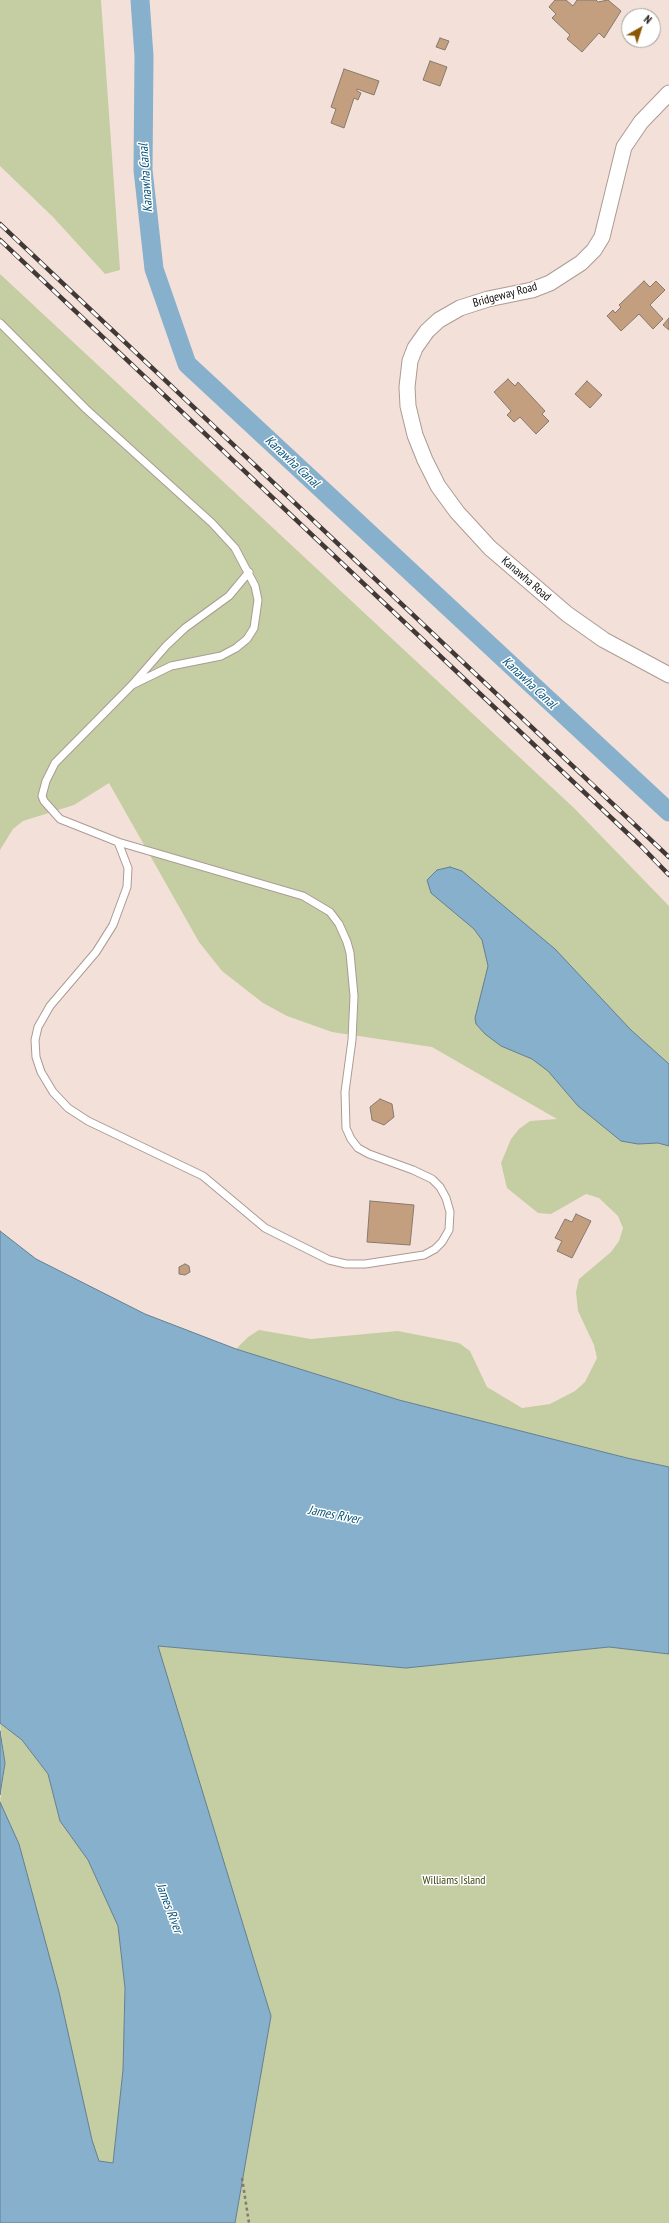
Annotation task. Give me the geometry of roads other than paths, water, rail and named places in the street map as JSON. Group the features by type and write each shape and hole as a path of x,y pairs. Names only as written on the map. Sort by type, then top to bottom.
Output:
{"street":[{"name":"Bridgeway Road","path":"419,445 408,406 407,387 410,361 415,348 427,331 439,320 460,308 488,299 532,290 550,283 581,263 594,250 602,237 624,147 641,122 669,93"},
{"name":"Kanawha Road","path":"419,445 438,486 457,512 496,553 567,614 604,640 669,675"}],"lane":[{"path":"0,323 86,409 212,523 235,548 249,572 255,586 258,600 254,628 247,639 236,648 221,656 171,666 132,685"},
{"path":"118,842 128,868 127,881 122,901 113,925 96,952 50,1006 38,1027 35,1040 36,1057 41,1072 53,1092 68,1108 88,1121 203,1176 265,1228 329,1260 346,1264 365,1264 424,1255 435,1249 442,1242 449,1230 450,1212 446,1198 440,1187 432,1179 414,1170 369,1154 358,1148 351,1139 346,1128 345,1092 352,1040 354,996 350,953 347,942 339,924 330,912 303,896 118,842 66,822 44,801 42,796 55,762 132,685 166,646 185,628 229,596 249,572"}],"water":[{"path":"450,867 462,871 555,949 631,1030 669,1064 669,1146 658,1143 638,1144 621,1141 578,1106 548,1071 532,1059 501,1046 485,1034 476,1024 475,1018 488,966 482,940 474,929 431,893 427,880 437,870"},
{"name":"James River","path":"0,1231 36,1259 145,1314 236,1349 399,1400 627,1458 669,1467 669,1654 609,1647 406,1668 158,1646 271,2016 235,2223 0,2223 0,1802 19,1844 59,1992 92,2140 99,2161 113,2163 123,2070 125,1988 118,1926 88,1860 60,1821 48,1774 22,1740 0,1723"},
{"path":"0,1731 5,1763 0,1795"}],"waterway":[{"name":"Kanawha Canal","path":"140,0 144,56 143,170 154,269 187,364 669,812"}],"railway":[{"path":"0,224 669,857"},
{"path":"0,240 640,845 669,875"}],"park label":[{"name":"Williams Island","path":"454,1881"}]}
